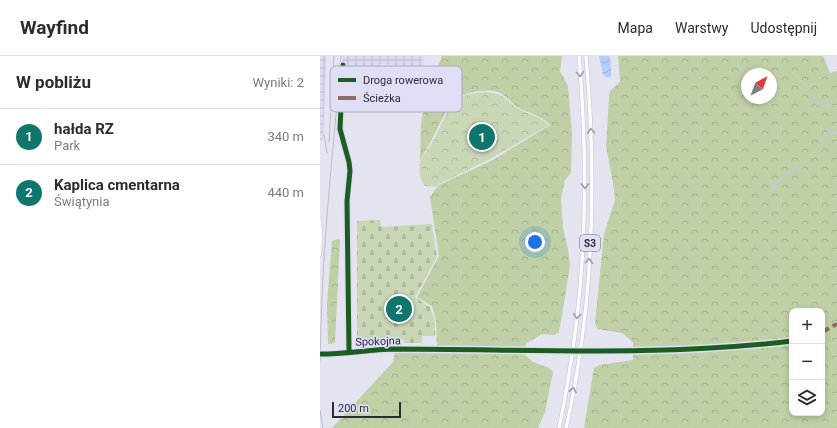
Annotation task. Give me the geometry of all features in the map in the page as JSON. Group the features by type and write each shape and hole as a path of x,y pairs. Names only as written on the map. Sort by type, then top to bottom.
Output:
{"highway":[{"name":"S3","path":"558,428 576,324 585,224 585,153 579,56"},
{"name":"S3","path":"566,428 582,337 592,224 592,139 586,56"}],"street":[{"path":"341,112 340,129 350,170 346,201 349,352"},
{"path":"320,219 320,255"},
{"name":"Spokojna","path":"320,354 381,350 438,350"},
{"path":"518,351 646,350"}],"shaded area":[{"path":"320,56 326,56 323,140 320,140"},
{"path":"343,56 424,56 423,66 380,64 380,66 345,66 342,64"}],"green space":[{"path":"442,56 562,56 560,71 568,86 572,135 571,173 565,180 561,199 563,228 570,266 559,332 554,335 542,334 527,343 524,348 524,354 533,362 549,368 553,372 545,412 538,428 332,428 393,362 395,351 437,352 436,320 432,306 417,297 439,256 430,197 439,185 493,160 550,125 542,118 524,111 506,97 495,91 489,90 462,96 462,66 438,66"},
{"path":"618,56 823,56 830,73 837,71 837,428 584,428 594,368 600,365 633,360 633,342 622,333 597,329 595,323 604,234 615,200 606,146 610,91 620,82"},
{"path":"486,92 498,94 514,106 549,125 492,158 439,184 436,187 425,186 422,181 419,168 423,156 433,141 448,112 462,112 462,97"},
{"path":"423,112 446,112 420,160 421,122"},
{"path":"380,220 381,227 432,224 437,257 415,297 430,307 435,321 435,336 422,336 422,343 404,343 404,340 357,341 357,221"},
{"path":"338,239 340,240 335,343 328,344 327,304 332,241"}],"water":[{"path":"599,56 610,56 611,76 607,78 603,75"}],"waterway":[{"path":"792,71 813,92 816,104 818,105 821,103 825,108 837,99"},
{"path":"767,195 775,188 774,183 781,181 788,173 793,173 804,164 818,148 822,146 822,140 827,132 837,133"}],"railway":[{"path":"333,66 334,56"},
{"path":"340,66 341,56"},
{"path":"329,142 331,112"},
{"path":"320,362 322,289 336,112"},
{"path":"324,135 327,153"},
{"path":"320,410 323,428"}],"marked path":[{"path":"825,330 837,324"}],"cycle path":[{"path":"341,112 340,129 350,171 347,201 349,352"},
{"path":"320,354 393,349 643,351 742,346 789,341"}],"place":[{"name":"hałda RZ","path":"482,137"},
{"name":"Kaplica cmentarna","path":"399,309"}]}
